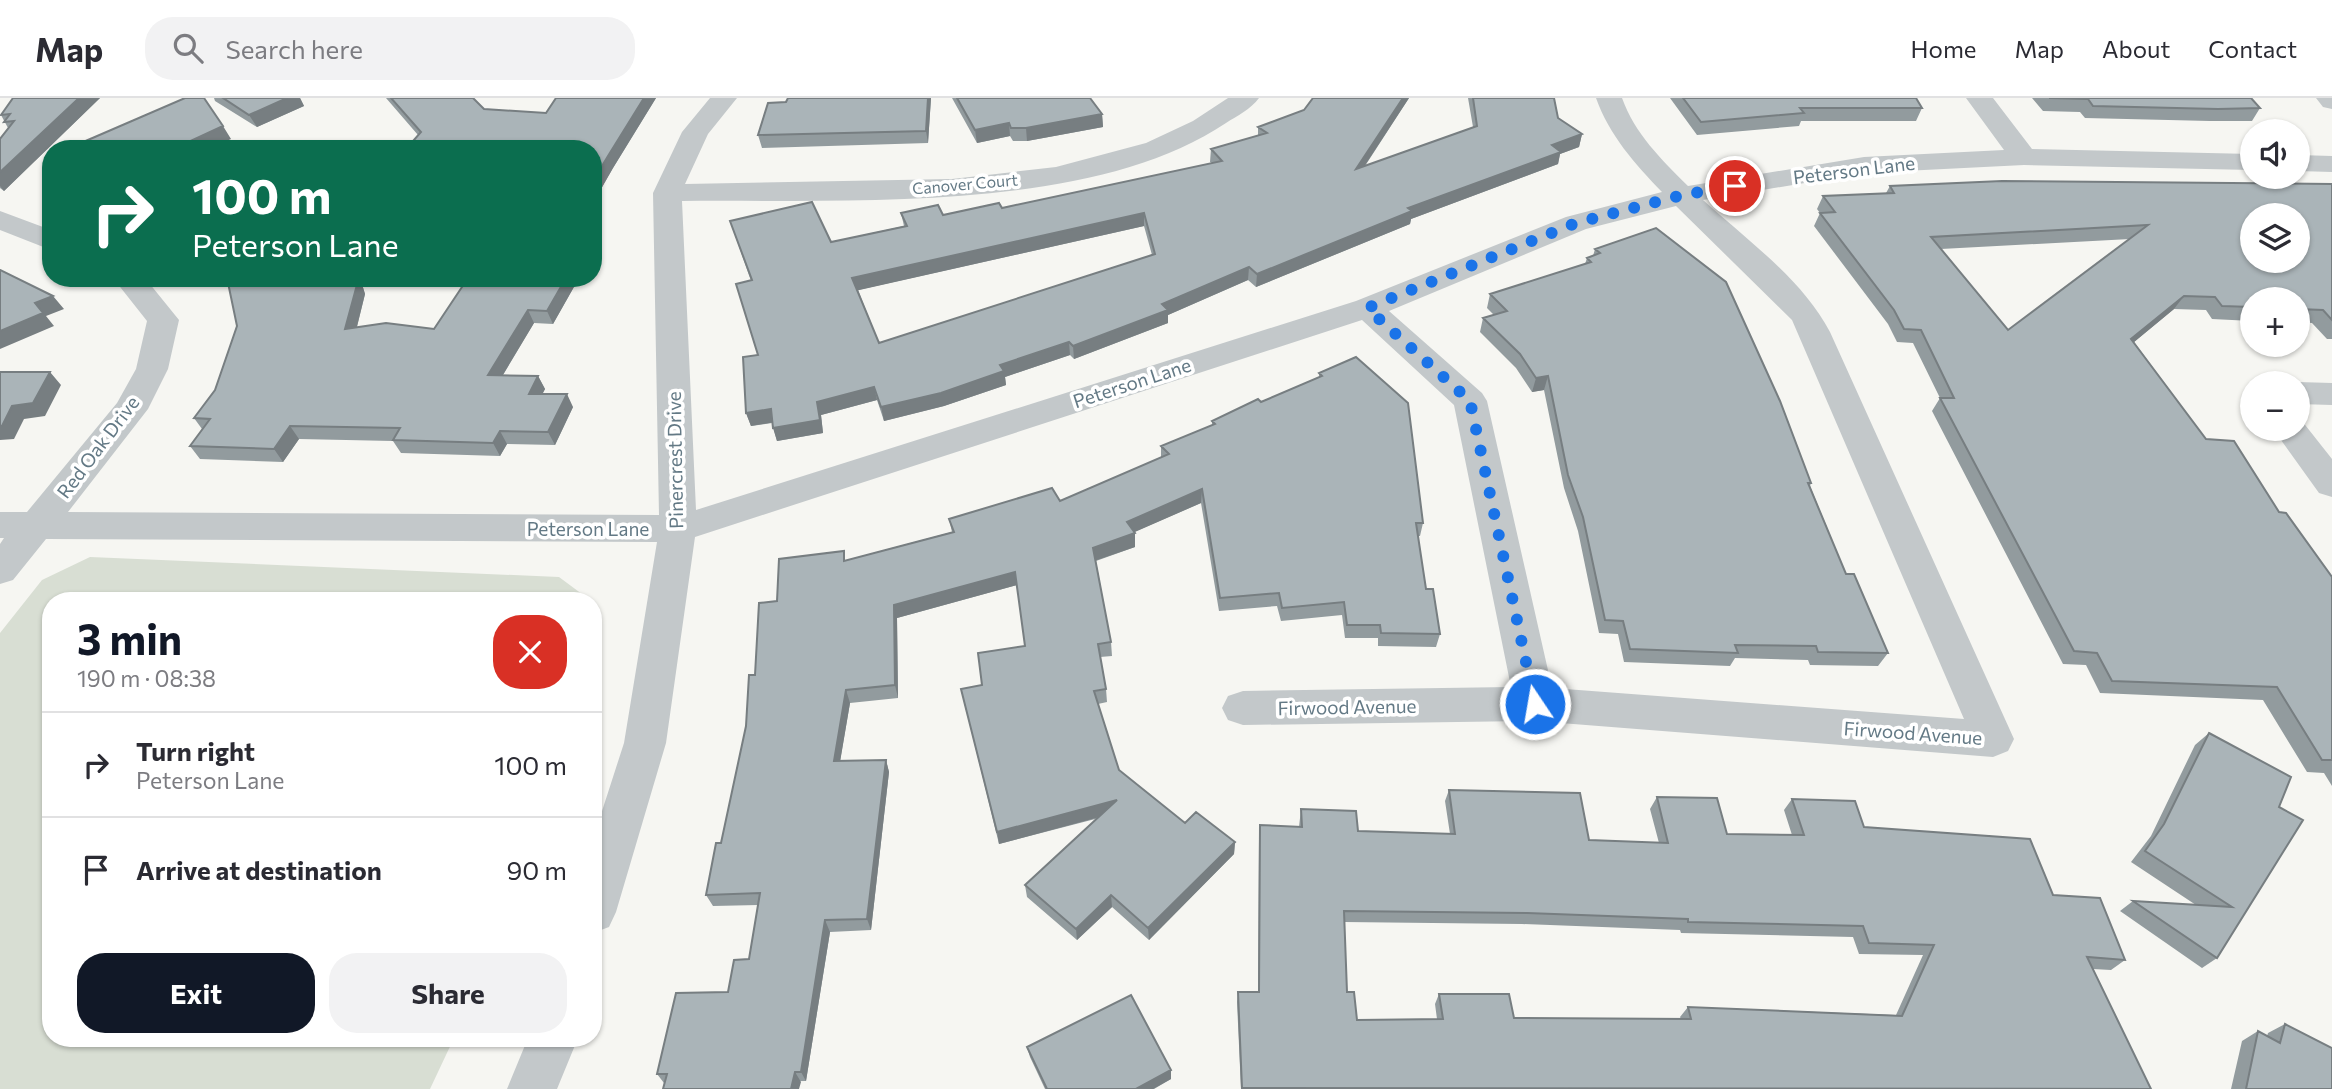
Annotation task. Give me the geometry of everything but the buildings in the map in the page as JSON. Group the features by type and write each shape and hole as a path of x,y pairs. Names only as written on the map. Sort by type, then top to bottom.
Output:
{"street":[{"name":"Pinercrest Drive","path":"602,883 645,743 678,529 667,193 695,132 724,98"},
{"name":"Canover Court","path":"667,193 951,188 1084,171 1162,148 1220,118 1245,98"},
{"name":"Firwood Avenue","path":"1242,708 1535,704 1993,738 1826,356 1801,310 1632,142 1609,108 1609,98"},
{"path":"1979,98 2024,157"},
{"name":"Peterson Lane","path":"0,525 678,529 1367,308 1576,223 1683,195 1864,165 2024,157 2240,162"},
{"path":"2310,163 2332,164"},
{"path":"0,220 42,237"},
{"name":"Red Oak Drive","path":"0,570 131,409 152,369 163,320 136,287"},
{"path":"1367,308 1470,401 1535,704"},
{"path":"2310,393 2332,394"},
{"path":"2300,441 2332,484"},
{"path":"531,1089 549,1047"}],"shaded area":[{"path":"90,557 559,577 579,592 42,592 42,1047 450,1047 430,1089 0,1089 0,633 42,580"}],"route":[{"path":"1535,704 1470,401 1367,308 1576,223 1683,195 1735,186"}]}
